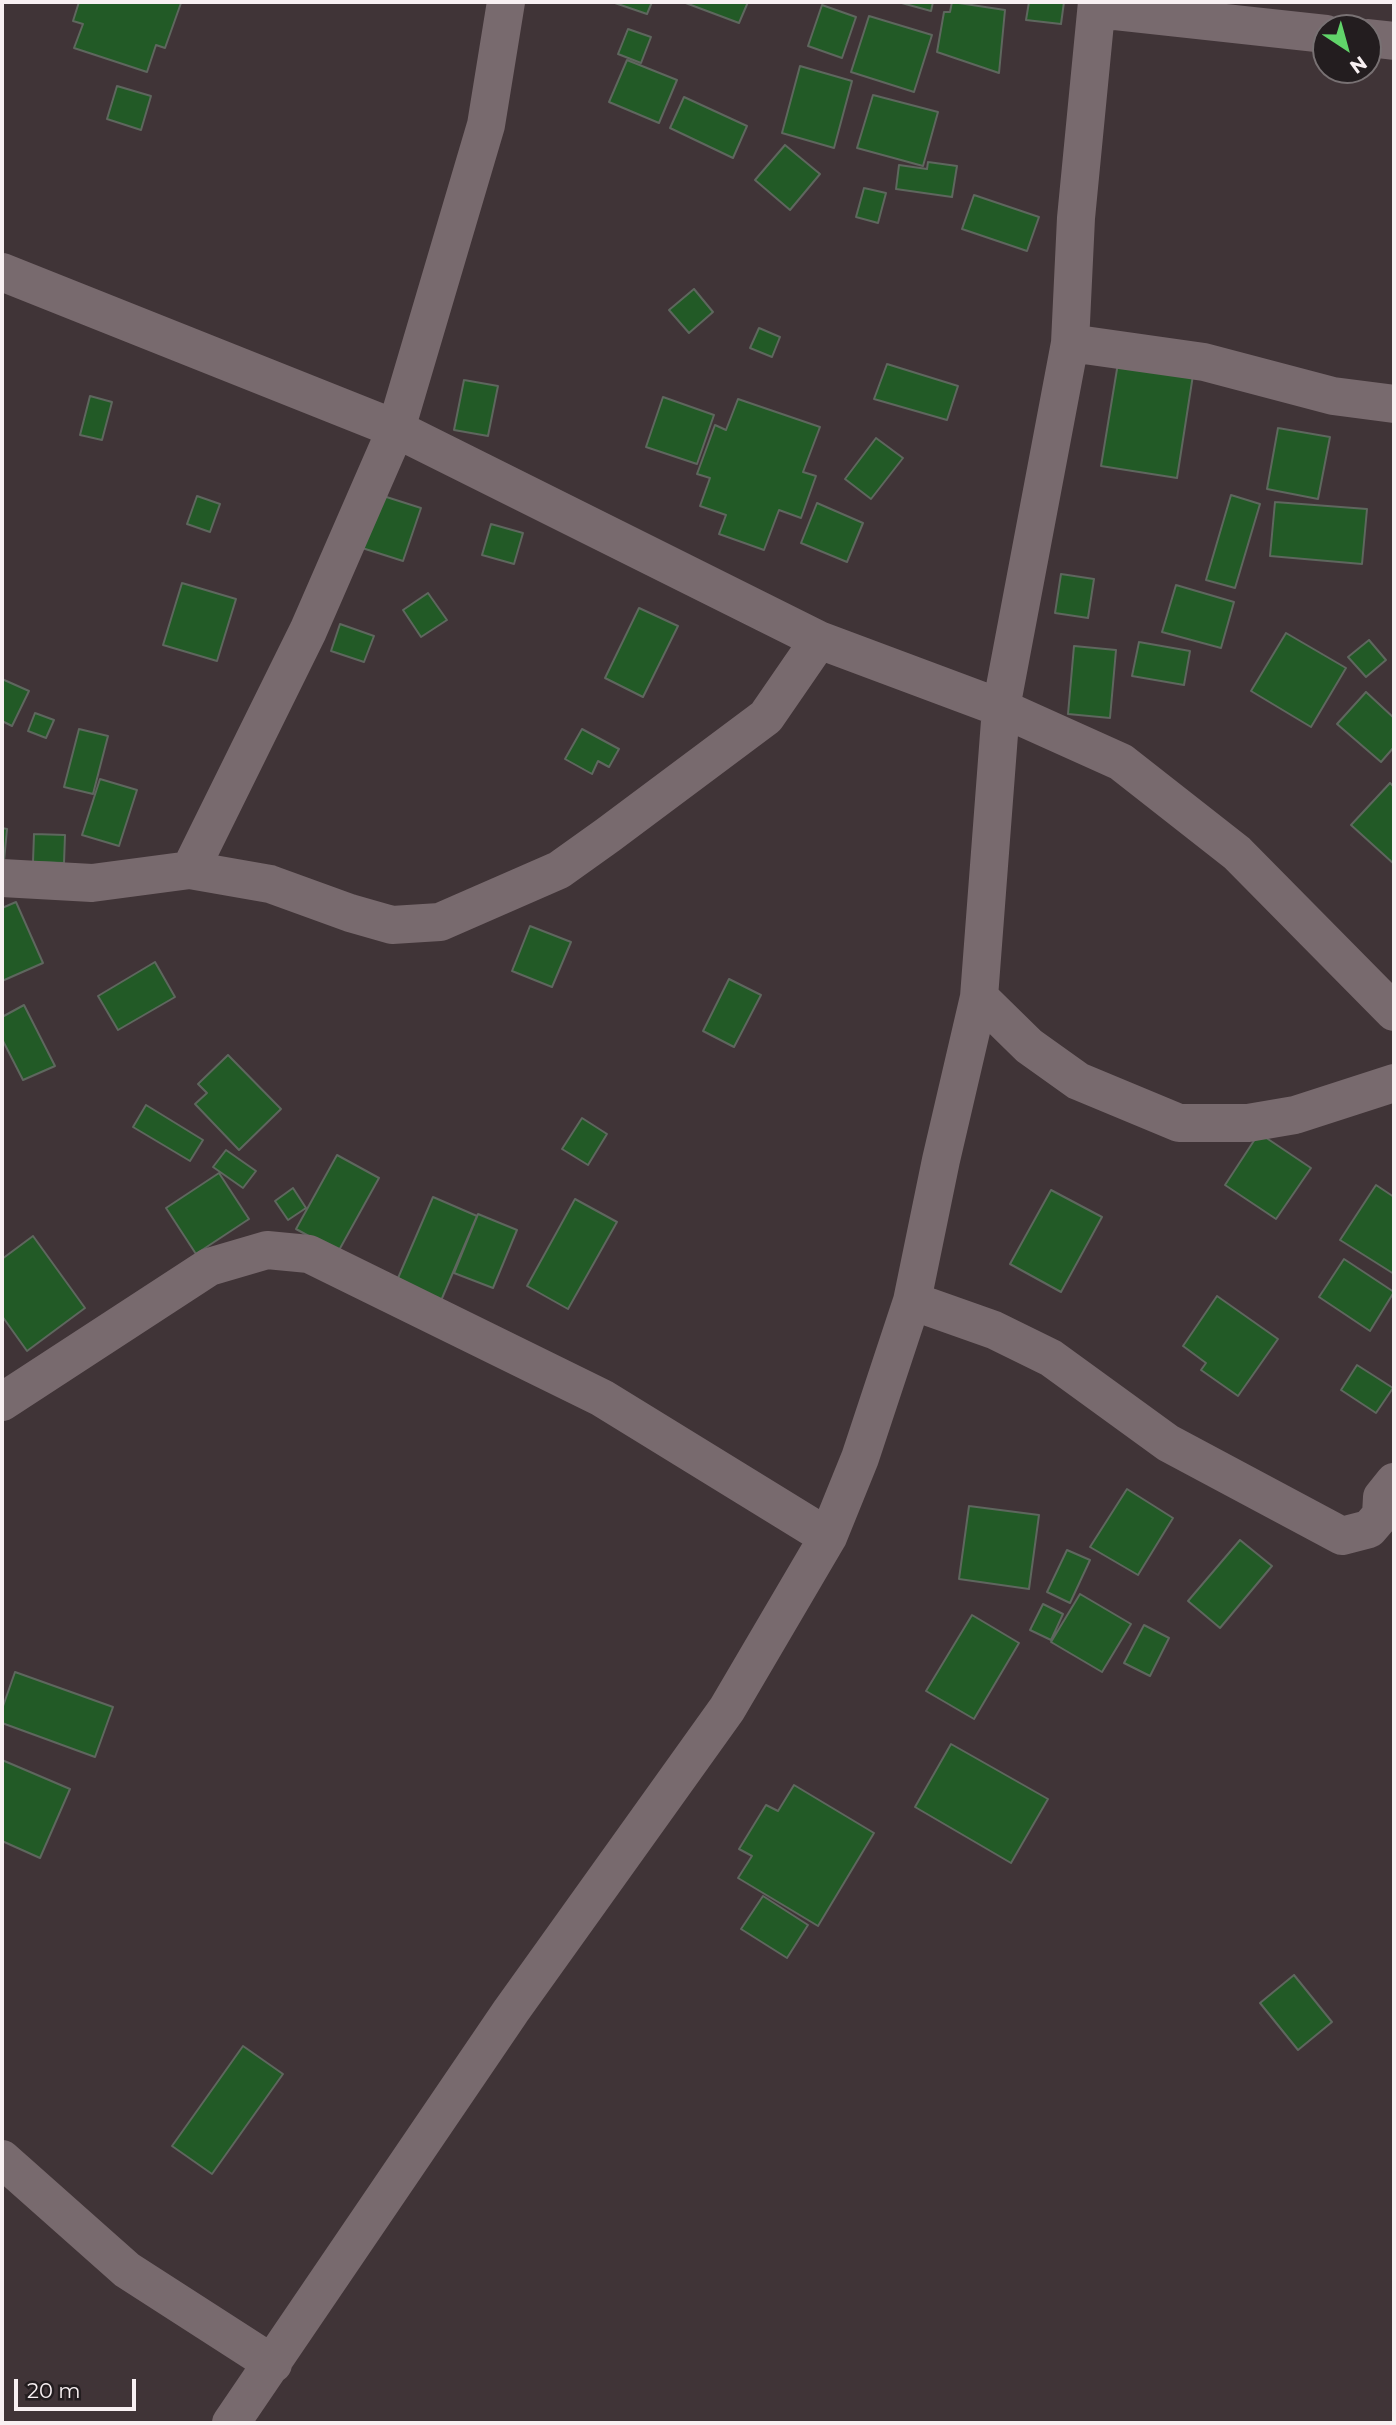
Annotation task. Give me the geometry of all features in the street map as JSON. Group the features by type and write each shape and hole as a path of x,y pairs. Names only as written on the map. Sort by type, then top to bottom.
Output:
{"street":[{"path":"190,870 308,632 396,429 485,125 506,2"},
{"path":"231,2423 512,2011 727,1709 828,1537 860,1458 912,1301 979,997 1001,708 1070,343 1076,218 1097,6 1312,32"},
{"path":"2,272 396,429 819,640 1001,708 1121,762 1237,853 1394,1012"},
{"path":"1070,343 1205,362 1333,396 1394,404"},
{"path":"2,878 92,883 190,870 270,884 350,914 392,925 440,922 559,870 608,835 766,716 819,640"},
{"path":"979,997 1029,1046 1079,1081 1179,1123 1248,1123 1295,1115 1394,1083"},
{"path":"2,1402 209,1267 267,1250 309,1254 602,1398 828,1537"},
{"path":"912,1301 994,1329 1051,1359 1168,1443 1342,1536 1369,1529 1381,1515 1382,1497 1394,1482"},
{"path":"2,2159 127,2270 273,2364"}],"building":[{"path":"79,2 181,3 165,48 156,45 147,72 74,48 83,24 73,21"},
{"path":"612,2 652,2 647,14"},
{"path":"683,2 748,2 739,23"},
{"path":"898,2 933,2 931,11"},
{"path":"952,2 1005,10 999,73 937,52 944,12 950,12"},
{"path":"1029,2 1064,2 1061,24 1026,20"},
{"path":"822,5 856,17 842,58 808,46"},
{"path":"869,16 932,35 914,92 851,72"},
{"path":"628,29 651,37 641,63 618,54"},
{"path":"627,60 677,80 659,123 609,102"},
{"path":"800,66 852,81 834,148 782,133"},
{"path":"117,86 151,96 141,130 107,119"},
{"path":"873,95 938,112 923,166 857,148"},
{"path":"684,97 747,126 733,158 670,128"},
{"path":"785,145 820,174 790,210 755,180"},
{"path":"928,162 957,166 952,197 896,189 899,165 927,169"},
{"path":"864,188 886,193 878,223 856,217"},
{"path":"974,195 1039,217 1027,251 962,229"},
{"path":"694,289 713,312 689,333 669,310"},
{"path":"759,328 780,337 772,357 750,348"},
{"path":"1118,363 1193,375 1177,478 1101,466"},
{"path":"887,364 958,386 947,420 874,399"},
{"path":"464,380 498,386 488,436 454,430"},
{"path":"90,396 112,402 102,440 80,435"},
{"path":"663,397 714,415 697,464 646,447"},
{"path":"738,399 820,427 803,472 816,476 801,518 779,510 764,550 719,534 726,515 700,506 710,478 697,474 715,425 726,430"},
{"path":"1278,428 1330,437 1318,499 1267,489"},
{"path":"876,438 903,458 871,499 845,479"},
{"path":"377,494 421,508 403,561 359,547"},
{"path":"1231,495 1260,504 1235,588 1206,580"},
{"path":"197,496 220,504 210,532 187,524"},
{"path":"1275,502 1367,509 1362,564 1270,556"},
{"path":"817,503 863,523 847,562 801,543"},
{"path":"491,524 523,533 514,564 482,555"},
{"path":"1061,574 1094,579 1088,618 1055,613"},
{"path":"182,583 236,599 217,661 163,645"},
{"path":"1176,585 1234,602 1221,648 1162,632"},
{"path":"428,593 447,620 421,637 403,610"},
{"path":"639,608 678,626 643,697 605,678"},
{"path":"340,624 374,636 364,662 331,651"},
{"path":"1286,633 1346,668 1311,727 1251,691"},
{"path":"1369,640 1386,660 1366,677 1348,657"},
{"path":"1139,642 1190,651 1184,685 1132,676"},
{"path":"1074,646 1116,650 1110,718 1068,714"},
{"path":"2,679 29,691 12,726 2,721"},
{"path":"1366,692 1394,718 1394,747 1381,762 1337,724"},
{"path":"35,713 54,720 46,738 28,731"},
{"path":"79,729 108,736 93,794 64,787"},
{"path":"582,729 619,749 609,767 598,761 592,774 565,759"},
{"path":"100,779 137,790 119,846 82,835"},
{"path":"1390,783 1394,787 1394,864 1351,825"},
{"path":"2,828 7,829 4,861 2,861"},
{"path":"34,834 65,835 64,863 33,862"},
{"path":"16,902 43,963 2,981 2,908"},
{"path":"530,926 571,942 552,987 512,971"},
{"path":"155,962 175,997 118,1030 98,996"},
{"path":"729,979 761,995 734,1047 703,1031"},
{"path":"24,1005 55,1066 23,1080 2,1039 2,1017"},
{"path":"228,1055 281,1109 239,1150 195,1104 207,1093 198,1084"},
{"path":"146,1105 203,1140 190,1161 133,1127"},
{"path":"582,1118 607,1134 588,1165 562,1149"},
{"path":"1259,1133 1311,1168 1276,1219 1225,1185"},
{"path":"226,1150 256,1171 243,1188 213,1167"},
{"path":"337,1155 379,1178 338,1252 296,1229"},
{"path":"219,1173 249,1219 196,1254 166,1208"},
{"path":"1376,1185 1394,1197 1394,1274 1340,1240"},
{"path":"293,1188 306,1208 288,1220 275,1201"},
{"path":"1051,1190 1102,1217 1061,1292 1010,1264"},
{"path":"433,1197 477,1216 440,1303 395,1285"},
{"path":"575,1199 617,1222 568,1309 527,1286"},
{"path":"478,1214 517,1230 493,1288 454,1273"},
{"path":"33,1236 85,1308 27,1351 2,1316 2,1259"},
{"path":"1344,1259 1394,1292 1370,1331 1319,1297"},
{"path":"1217,1296 1278,1339 1238,1396 1201,1370 1206,1363 1183,1346"},
{"path":"1357,1365 1393,1388 1376,1413 1341,1390"},
{"path":"1127,1489 1173,1518 1138,1575 1090,1547"},
{"path":"969,1506 1039,1515 1029,1589 959,1579"},
{"path":"1240,1540 1272,1566 1220,1628 1188,1601"},
{"path":"1067,1550 1090,1560 1070,1603 1047,1592"},
{"path":"1080,1594 1131,1624 1102,1672 1051,1642"},
{"path":"1043,1604 1063,1614 1051,1640 1030,1630"},
{"path":"972,1615 1019,1643 974,1719 926,1691"},
{"path":"1144,1625 1169,1638 1150,1676 1124,1663"},
{"path":"15,1672 113,1707 95,1757 2,1723 2,1709"},
{"path":"951,1744 1048,1799 1011,1863 915,1807"},
{"path":"2,1760 70,1789 40,1858 2,1841"},
{"path":"794,1785 874,1833 818,1926 738,1878 752,1856 739,1849 766,1805 778,1811"},
{"path":"763,1896 808,1925 787,1958 741,1929"},
{"path":"1294,1975 1332,2022 1298,2050 1260,2003"},
{"path":"243,2046 283,2074 212,2174 172,2146"}]}
